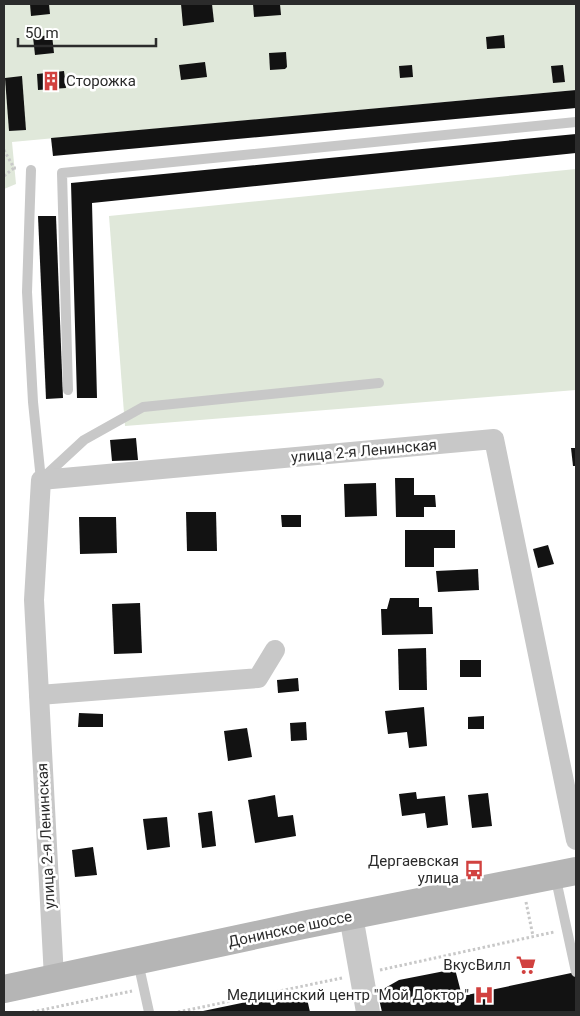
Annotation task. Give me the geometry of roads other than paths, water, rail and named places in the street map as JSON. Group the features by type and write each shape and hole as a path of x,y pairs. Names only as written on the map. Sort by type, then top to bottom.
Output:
{"main road":[{"name":"Донинское шоссе","path":"4,989 566,873"}],"street":[{"name":"улица 2-я Ленинская","path":"54,978 33,585 39,536 41,480 494,439 576,840"},
{"path":"39,694 258,678 275,650"},
{"path":"351,916 368,1012"}],"lane":[{"path":"68,390 62,173 576,122"},
{"path":"31,170 27,292 33,402 41,480"},
{"path":"41,480 84,440 143,407 379,383"},
{"path":"566,873 576,972"},
{"path":"138,960 149,1012"}],"place":[{"name":"Сторожка","path":"51,81"},
{"name":"Дергаевская улица","path":"474,870"},
{"name":"ВкусВилл","path":"526,965"},
{"name":"Медицинский центр \"Мой Доктор\"","path":"484,995"}]}
